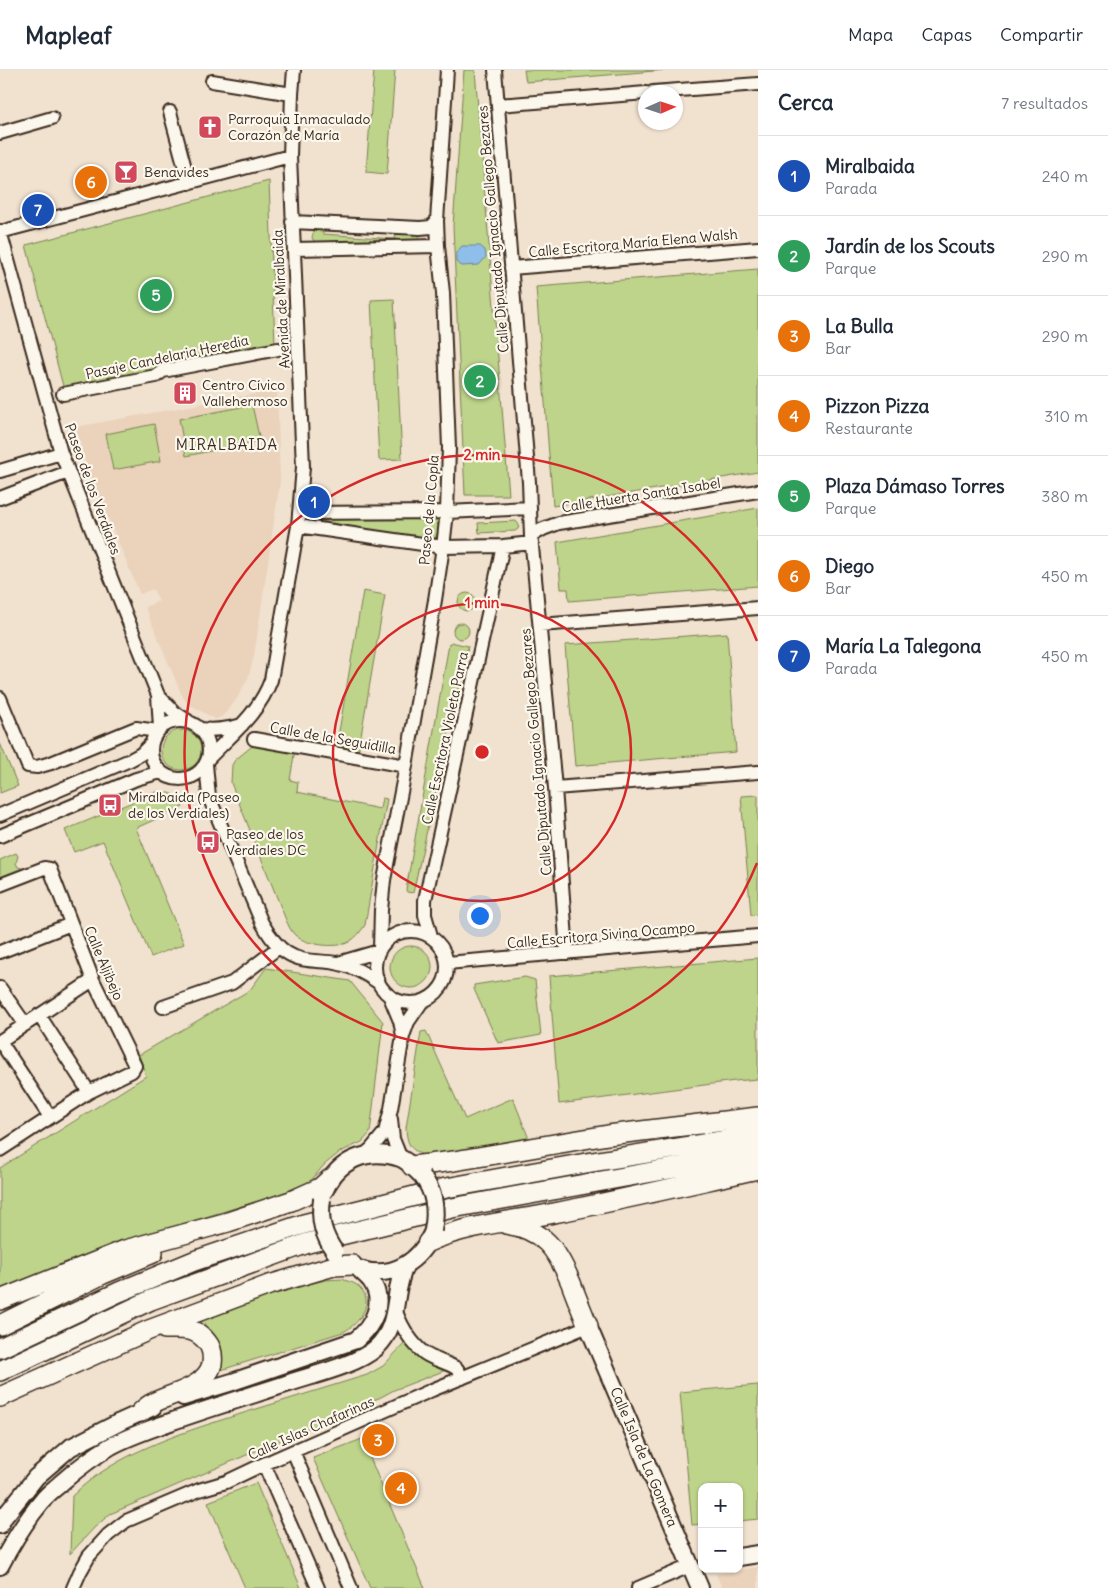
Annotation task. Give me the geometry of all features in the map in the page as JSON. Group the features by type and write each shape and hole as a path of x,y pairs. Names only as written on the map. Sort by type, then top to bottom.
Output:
{"highway":[{"path":"412,1167 608,1135 758,1117"},
{"path":"0,1348 119,1292 194,1261 304,1224 446,1188 758,1135"},
{"path":"0,1372 151,1300 308,1243 452,1208 758,1153"},
{"path":"431,1236 442,1236 621,1200 758,1169"},
{"path":"0,1325 103,1274 228,1222 309,1194 320,1188 330,1179"},
{"path":"0,1300 125,1250 228,1222"},
{"path":"500,1224 514,1226 536,1234 556,1252 563,1264 588,1326"},
{"path":"0,1397 149,1330 269,1284 334,1266 356,1268"},
{"path":"140,1412 150,1404 197,1384 208,1373 212,1360 210,1346 199,1333 189,1328 149,1330"}],"main road":[{"path":"0,1525 4,1517 36,1477 71,1447 159,1404 232,1382 356,1340 365,1333 374,1320 378,1309 375,1289 370,1280 356,1268 342,1260 335,1252 324,1234 321,1210 322,1200 330,1179 347,1162 363,1156 380,1154 412,1167 427,1183 435,1204 431,1236 423,1250 397,1269 370,1272 356,1268"},
{"path":"0,1566 15,1538 44,1498 77,1469 112,1446 182,1418 339,1367 364,1356 375,1348 390,1328 396,1312 400,1276 406,1264"},
{"name":"Calle Isla de La Gomera","path":"588,1326 696,1565 700,1588"},
{"path":"743,1556 758,1554"}],"street":[{"name":"Avenida de Miralbaida","path":"207,761 260,704 271,680 299,520 303,468 290,156 294,70"},
{"name":"Paseo de la Copla","path":"380,950 384,880 406,766 443,547 447,512 449,448 443,293 437,221 448,70"},
{"name":"Calle Diputado Ignacio Gallego Bezares","path":"495,70 567,953"},
{"path":"212,82 292,94"},
{"path":"683,90 758,84"},
{"path":"498,105 638,94"},
{"path":"170,112 189,183"},
{"path":"0,133 52,118"},
{"path":"0,232 290,156"},
{"path":"292,222 420,228 431,227 437,221"},
{"path":"419,246 426,243 428,238 426,231 420,228"},
{"name":"Paseo de los Verdiales","path":"0,232 61,453 158,695 159,729"},
{"path":"294,249 438,246"},
{"name":"Calle Escritora María Elena Walsh","path":"511,268 758,248"},
{"name":"Pasaje Candelaria Heredia","path":"63,394 156,376 163,371 278,349"},
{"path":"0,471 61,453"},
{"path":"0,498 68,472"},
{"name":"Calle Huerta Santa Isabel","path":"299,520 443,547 503,546 532,540 543,529 559,523 758,491"},
{"path":"299,520 530,508"},
{"name":"Calle Escritora Violeta Parra","path":"430,936 425,915 425,900 503,546"},
{"path":"540,625 758,608"},
{"name":"Paseo de los Verdiales","path":"158,695 174,712 188,721"},
{"path":"0,698 28,766 51,763 136,728 159,729"},
{"path":"0,814 130,760 141,754 151,744 159,729 168,723 178,720 188,721 201,729 212,730 228,729 242,725"},
{"path":"201,729 209,743 207,761 209,797 262,923 270,937 278,946 296,958 307,961 338,963 362,972 379,983"},
{"name":"Calle de la Seguidilla","path":"254,739 406,766"},
{"path":"151,744 154,764 168,777 187,778 201,771 207,761"},
{"path":"0,836 136,779 161,772"},
{"path":"555,788 758,772"},
{"path":"187,778 209,797"},
{"name":"Calle Aljibejo","path":"0,885 44,868 50,869 93,980 135,1066 132,1071 89,1092"},
{"path":"0,952 71,924"},
{"path":"390,997 410,1004 421,1003 438,992 444,983 448,963 442,948 430,936 422,932 412,931 394,936 386,941 380,950 375,967 379,983 390,997 400,1021 403,1036"},
{"name":"Calle Escritora Sivina Ocampo","path":"448,963 758,936"},
{"path":"163,1007 232,983 278,946"},
{"path":"338,963 380,950"},
{"path":"50,1117 0,1041 93,980"},
{"path":"0,988 25,1024"},
{"path":"363,1156 385,1132 391,1109 403,1036 413,1014 421,1003"},
{"path":"2,1144 89,1092 39,1015"},
{"path":"391,1109 393,1139 412,1167"},
{"path":"396,1312 402,1327 413,1342 436,1360 457,1369 462,1378"},
{"name":"Calle Islas Chafarinas","path":"73,1588 89,1556 108,1535 126,1521 199,1490 226,1482 462,1378 588,1326"},
{"path":"293,1451 351,1588"},
{"path":"264,1464 318,1588"},
{"path":"638,1588 696,1565"}],"shaded area":[{"path":"277,390 280,481 254,656 248,678 237,698 221,717 215,719 187,703 181,693 145,607 159,601 153,589 140,594 87,468 76,427"},
{"path":"758,1567 758,1588 722,1588 716,1574 743,1573 743,1570"}],"green space":[{"path":"374,70 395,70 387,174 366,172"},
{"path":"464,70 475,70 509,495 465,495 453,226"},
{"path":"524,70 666,70 526,82"},
{"path":"269,181 275,346 64,390 26,245"},
{"path":"322,227 323,234 395,239 396,232 416,233 419,235 419,239 415,242 317,245 312,236 315,231"},
{"path":"758,269 758,472 553,506 536,287"},
{"path":"394,299 402,459 379,460 371,300"},
{"path":"252,405 260,441 186,456 179,419"},
{"path":"154,424 161,461 113,470 106,434"},
{"path":"758,508 758,586 569,601 568,589 561,589 557,542"},
{"path":"436,516 439,530 433,542 317,520"},
{"path":"516,521 519,525 515,531 479,533 478,523"},
{"path":"363,591 385,595 358,753 336,749"},
{"path":"467,593 473,596 476,602 473,608 467,611 461,608 458,602 461,596"},
{"path":"461,623 467,625 469,631 467,637 461,639 455,637 453,631 455,625"},
{"path":"727,633 736,752 575,766 565,645"},
{"path":"451,642 468,646 413,893 406,890 449,644"},
{"path":"185,730 192,733 198,739 201,750 200,758 192,767 185,770 177,770 170,767 162,758 161,746 164,739 173,731"},
{"path":"0,743 18,786 0,793"},
{"path":"256,743 295,749 290,780 298,782 297,792 380,809 382,798 387,799 365,925 349,942 337,945 312,943 298,938 288,925 231,783 232,765 235,760"},
{"path":"159,791 178,797 183,807 136,828 184,944 151,957 103,841 74,852 65,830"},
{"path":"758,795 758,914 751,915 741,796"},
{"path":"16,853 18,856 16,863 18,867 22,868 23,873 0,882 0,860"},
{"path":"415,946 423,949 429,955 432,967 429,979 423,985 407,988 399,985 393,979 390,963 393,955 399,949"},
{"path":"758,958 758,1079 559,1104 549,976"},
{"path":"266,968 350,981 383,1022 370,1133 362,1142 340,1152 324,1165 309,1183 295,1190 129,1240 0,1291 0,1168 146,1076 139,1055 250,990"},
{"path":"525,977 535,980 541,1035 498,1043 474,989 474,985"},
{"path":"426,1031 465,1119 513,1098 529,1139 427,1157 411,1147 407,1139 406,1128 421,1032"},
{"path":"342,1279 357,1285 363,1291 366,1298 364,1311 360,1318 349,1328 343,1332 221,1370 221,1355 217,1343 202,1321 206,1317 307,1282 309,1284 325,1280"},
{"path":"405,1343 423,1360 446,1370 394,1390 110,1514 70,1554 72,1496 110,1466 132,1454 179,1434 367,1375 383,1366"},
{"path":"758,1385 758,1519 743,1521 743,1483 698,1483 698,1524 692,1525 680,1392"},
{"path":"362,1439 425,1588 370,1588 313,1458"},
{"path":"256,1483 301,1588 245,1588 208,1502"}],"water":[{"path":"462,246 480,246 485,250 486,257 479,265 462,266 456,262 456,253"}],"place":[{"name":"Parroquia Inmaculado Corazón de María","path":"210,127"},
{"name":"Benavides","path":"126,172"},
{"name":"Diego","path":"91,182"},
{"name":"María La Talegona","path":"38,210"},
{"name":"Plaza Dámaso Torres","path":"156,295"},
{"name":"Jardín de los Scouts","path":"480,381"},
{"name":"Centro Cívico Vallehermoso","path":"185,393"},
{"name":"Miralbaida","path":"314,502"},
{"name":"Miralbaida (Paseo de los Verdiales)","path":"110,805"},
{"name":"Paseo de los Verdiales DC","path":"208,842"},
{"name":"La Bulla","path":"378,1440"},
{"name":"Pizzon Pizza","path":"401,1488"}],"district":[{"name":"MIRALBAIDA","path":"227,445"}]}
